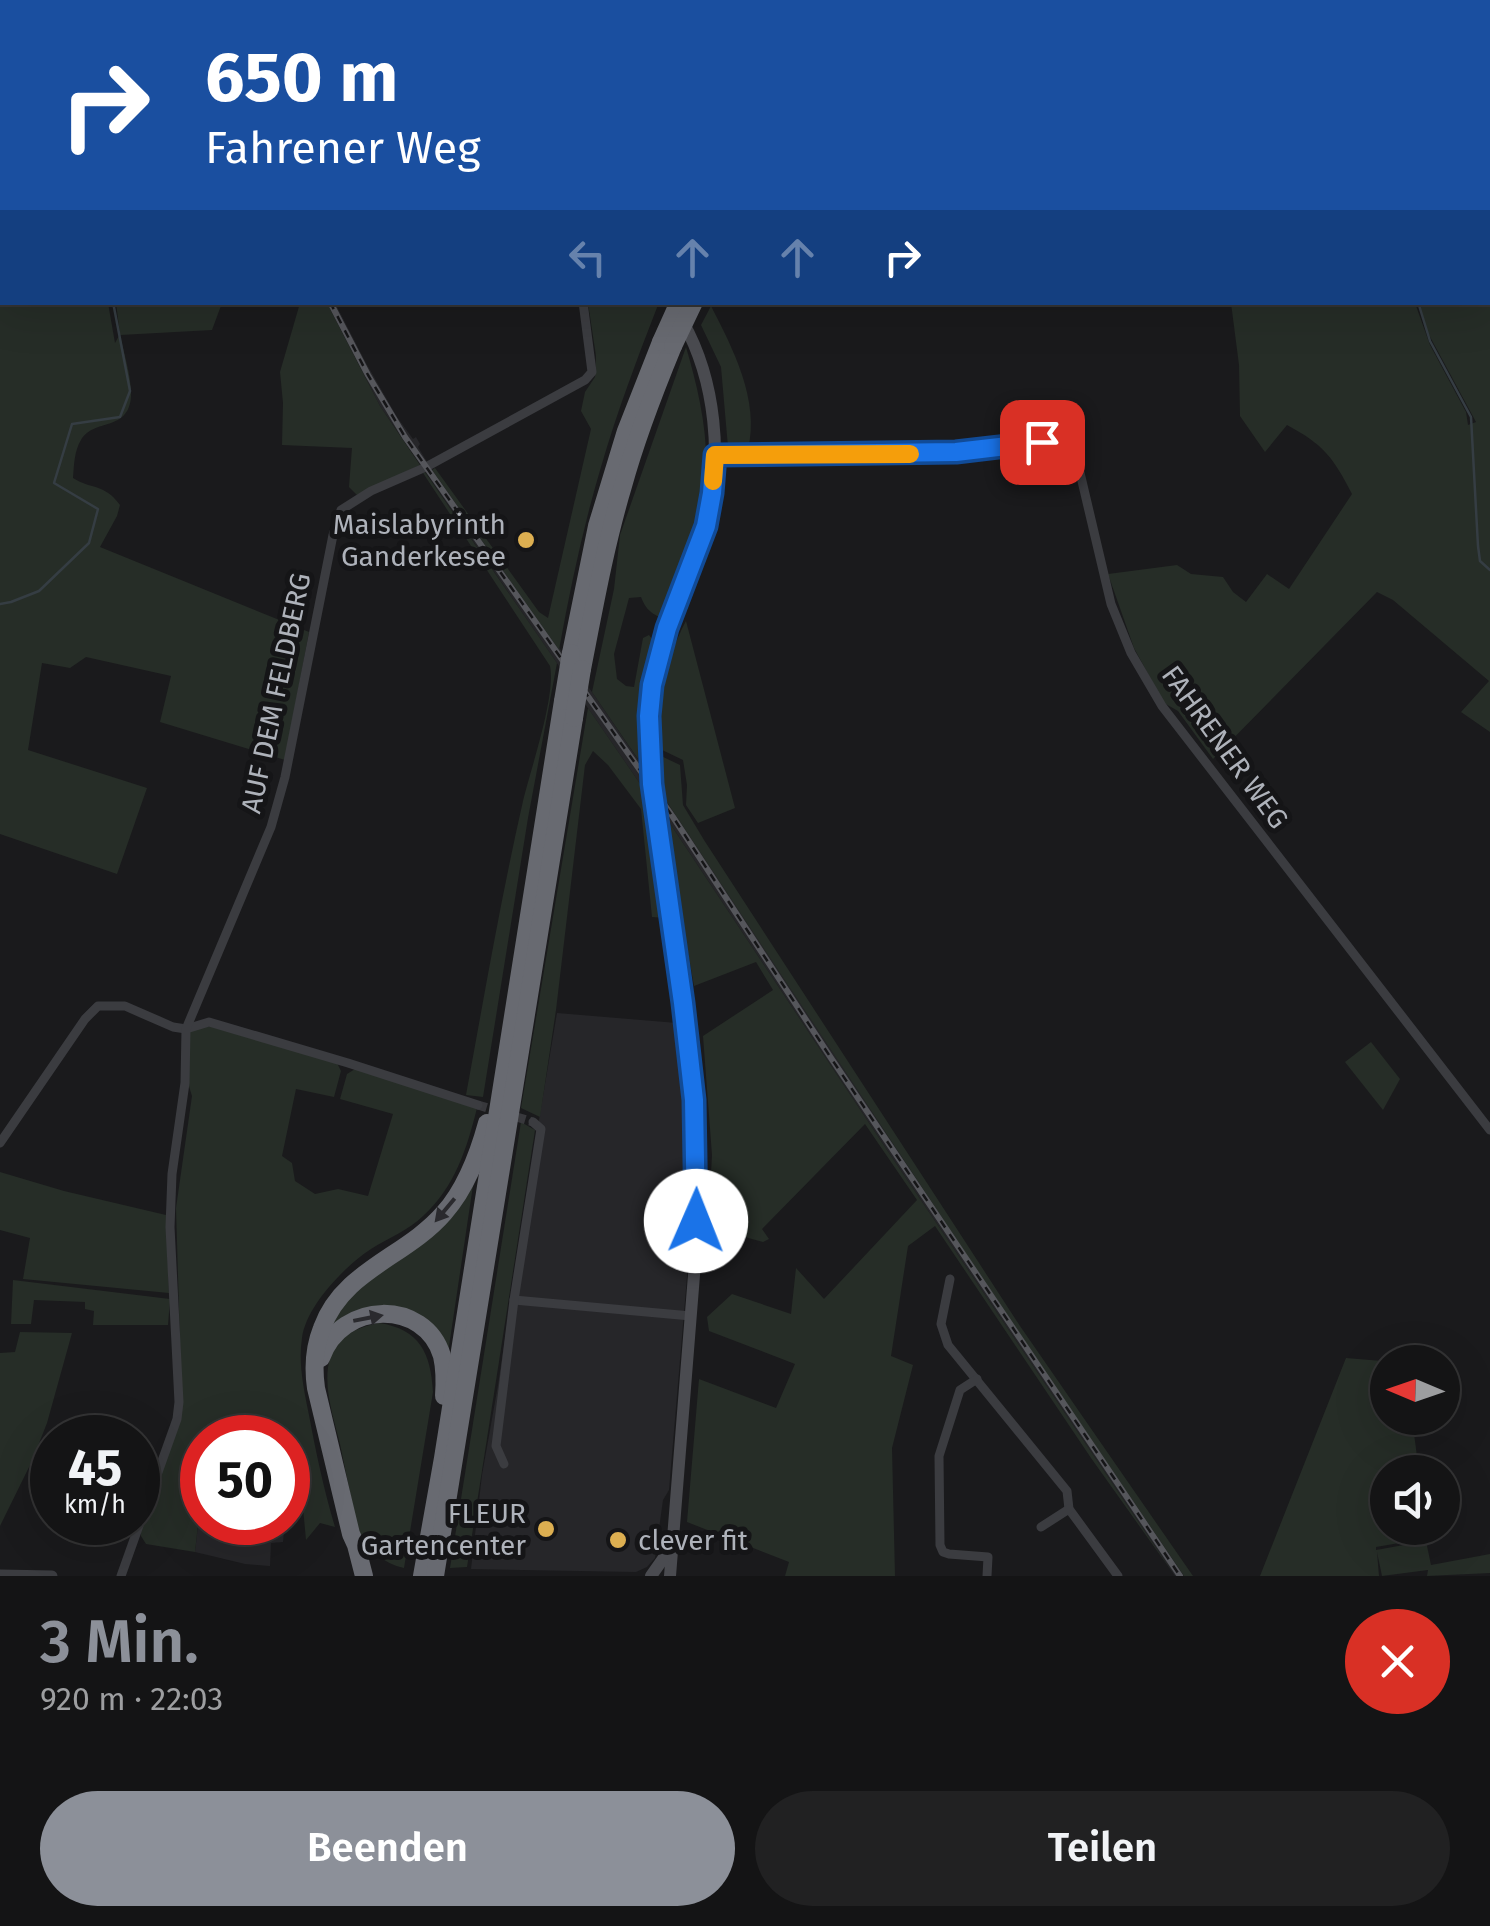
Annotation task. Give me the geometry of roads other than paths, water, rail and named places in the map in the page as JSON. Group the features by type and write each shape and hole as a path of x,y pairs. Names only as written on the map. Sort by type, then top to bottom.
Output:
{"highway":[{"path":"429,1572 599,580 619,499 667,344 674,305"},
{"path":"429,1572 443,1458 570,652 597,526 626,431 667,344 692,305"},
{"path":"351,1576 350,1534 313,1369 323,1325 353,1281 430,1228 450,1205 471,1170 500,1091"},
{"path":"316,1388 323,1352 338,1330 378,1314 413,1322 427,1332 442,1355 445,1379 438,1441 443,1458"},
{"path":"350,1534 364,1576"}],"main road":[{"path":"670,1576 696,1250 697,1162 683,1003 649,762 649,716 652,685 667,628 706,526 715,455 703,372 676,305"},
{"path":"651,1576 667,1556 672,1542"}],"street":[{"name":"AUF DEM FELDBERG","path":"120,1576 177,1419 171,1210 172,1174 186,1083 186,1028 271,827 341,510 370,491 426,467 584,380 592,372 592,361 583,305"},
{"name":"FAHRENER WEG","path":"715,455 956,452 1042,442 1069,444 1077,460 1111,604 1131,654 1162,706 1490,1130"},
{"path":"0,1143 98,1006 125,1006 186,1028 209,1022 478,1105"},
{"path":"196,1007 209,1022"},
{"path":"504,1464 496,1446 541,1128 533,1122"},
{"path":"950,1279 941,1324 948,1345 1067,1491 1069,1510 1118,1576"},
{"path":"514,1300 691,1316"},
{"path":"978,1378 960,1390 939,1456 940,1545 949,1554 988,1557 987,1576"},
{"path":"1041,1527 1069,1510"},
{"path":"0,1574 52,1576"}],"waterway":[{"path":"0,604 39,591 89,543 98,509 54,483 72,424 120,417 130,391 114,305"},
{"path":"1419,305 1430,341 1471,417 1478,546 1480,561 1490,570"}],"tunnel":[{"path":"478,1105 533,1122"}],"railway":[{"path":"332,305 405,437 673,817 1180,1576"}],"place":[{"name":"Maislabyrinth Ganderkesee","path":"526,540"},
{"name":"FLEUR Gartencenter","path":"546,1529"},
{"name":"clever fit","path":"618,1540"}]}
